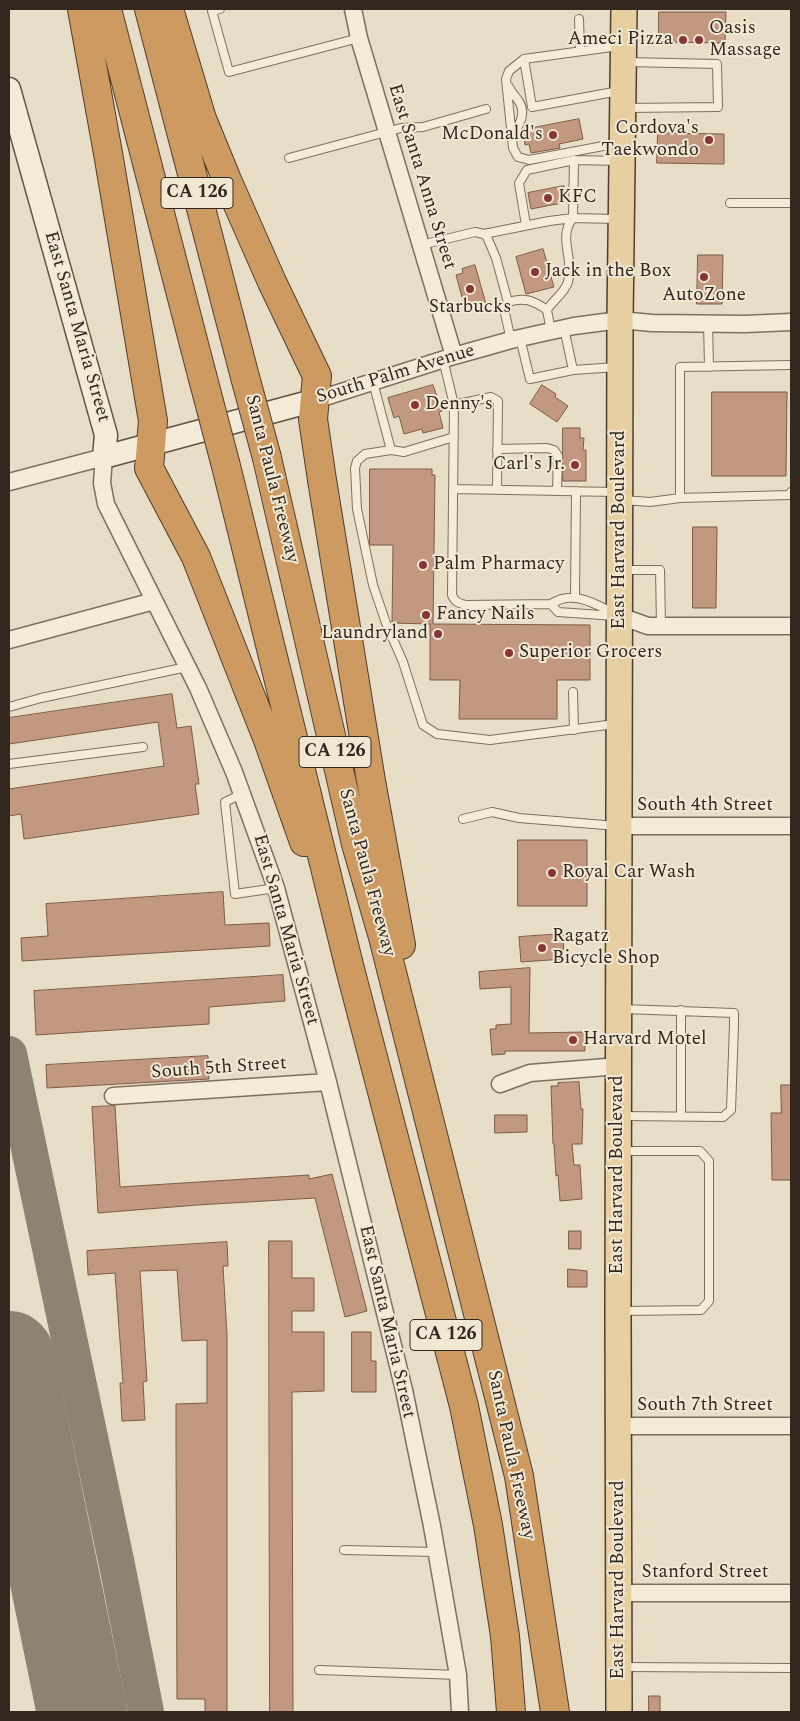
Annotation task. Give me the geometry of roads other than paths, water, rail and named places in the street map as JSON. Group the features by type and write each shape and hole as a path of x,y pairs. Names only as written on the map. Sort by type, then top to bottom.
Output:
{"highway":[{"path":"82,9 153,421 149,468 196,558 268,740 280,778 349,964"},
{"name":"Santa Paula Freeway","path":"107,9 226,466 349,964 464,1406 488,1525 506,1636 511,1712"},
{"name":"Santa Paula Freeway","path":"149,9 267,458 356,844 383,937 519,1476 555,1712"},
{"path":"169,9 202,119 272,282 317,376 313,419 371,781 410,997 410,1043"}],"main road":[{"name":"East Harvard Boulevard","path":"619,1712 618,1008 620,320 624,152 624,9"}],"street":[{"name":"East Santa Anna Street","path":"353,9 359,38 421,245 449,358"},
{"name":"East Santa Maria Street","path":"9,89 106,434 102,483 106,504 202,697 242,794 276,888 328,1082 404,1390 458,1675 460,1712"},
{"name":"South Palm Avenue","path":"9,482 316,400 449,358 558,329 620,320 652,323 791,322"},
{"path":"9,640 154,601"},
{"path":"620,616 648,626 791,626"},
{"name":"South 4th Street","path":"619,826 791,826"},
{"path":"500,1084 530,1072 619,1066"},
{"name":"South 5th Street","path":"114,1096 328,1082"},
{"name":"South 7th Street","path":"619,1426 791,1426"},
{"name":"Stanford Street","path":"620,1593 791,1593"}],"lane":[{"path":"214,10 229,72 359,38"},
{"path":"579,19 580,51"},
{"path":"524,59 532,107 624,100 718,107 717,64 624,53 580,51 524,59 509,71 506,83 512,138 515,153 518,157 525,160 624,152"},
{"path":"506,83 520,102 522,113 520,123 512,138"},
{"path":"289,158 401,128 423,127 486,109"},
{"path":"526,226 519,183 527,170 624,152"},
{"path":"547,310 551,303 562,294 568,283 570,272 570,260 565,235 568,224 573,218 574,160"},
{"path":"730,203 791,203"},
{"path":"421,245 476,232 484,234 573,218 622,219"},
{"path":"484,234 488,237 496,258 508,302 504,310 530,378 573,370 620,367"},
{"path":"508,302 522,298 538,304 547,310 558,329 573,370"},
{"path":"708,323 709,367"},
{"path":"449,358 454,405 452,594 455,600 459,604 466,605 551,604 559,598 583,598 620,616"},
{"path":"680,498 680,367 791,365"},
{"path":"373,382 392,450"},
{"path":"454,405 490,397 498,401 497,490"},
{"path":"454,437 404,452 392,450 365,454 357,461 355,468 357,509 373,585 386,623 404,662 423,725 437,734 490,740 619,724"},
{"path":"497,449 547,448 554,450 558,456 558,491"},
{"path":"454,489 576,491 620,496 650,502 680,498 789,495 791,492"},
{"path":"575,598 576,491"},
{"path":"620,570 660,570 661,625"},
{"path":"551,604 558,612 620,616"},
{"path":"9,708 41,698 187,667"},
{"path":"573,692 574,730"},
{"path":"9,764 143,747"},
{"path":"242,794 225,802 234,894 276,888"},
{"path":"463,819 492,812 519,818 619,826"},
{"path":"618,1008 734,1013 731,1110 723,1118 618,1116"},
{"path":"681,1010 681,1117"},
{"path":"618,1152 700,1151 708,1161 709,1301 701,1310 618,1312"},
{"path":"344,1550 436,1552"},
{"path":"619,1666 791,1668"},
{"path":"319,1670 458,1675"}],"place":[{"name":"Ameci Pizza","path":"683,40"},
{"name":"Oasis Massage","path":"699,40"},
{"name":"McDonald's","path":"553,135"},
{"name":"Cordova's Taekwondo","path":"709,140"},
{"name":"KFC","path":"548,198"},
{"name":"Jack in the Box","path":"535,272"},
{"name":"AutoZone","path":"704,277"},
{"name":"Starbucks","path":"470,289"},
{"name":"Denny's","path":"415,405"},
{"name":"Carl's Jr.","path":"575,465"},
{"name":"Palm Pharmacy","path":"423,565"},
{"name":"Fancy Nails","path":"426,615"},
{"name":"Laundryland","path":"438,634"},
{"name":"Superior Grocers","path":"509,653"},
{"name":"Royal Car Wash","path":"552,873"},
{"name":"Ragatz Bicycle Shop","path":"542,948"},
{"name":"Harvard Motel","path":"573,1040"}]}
